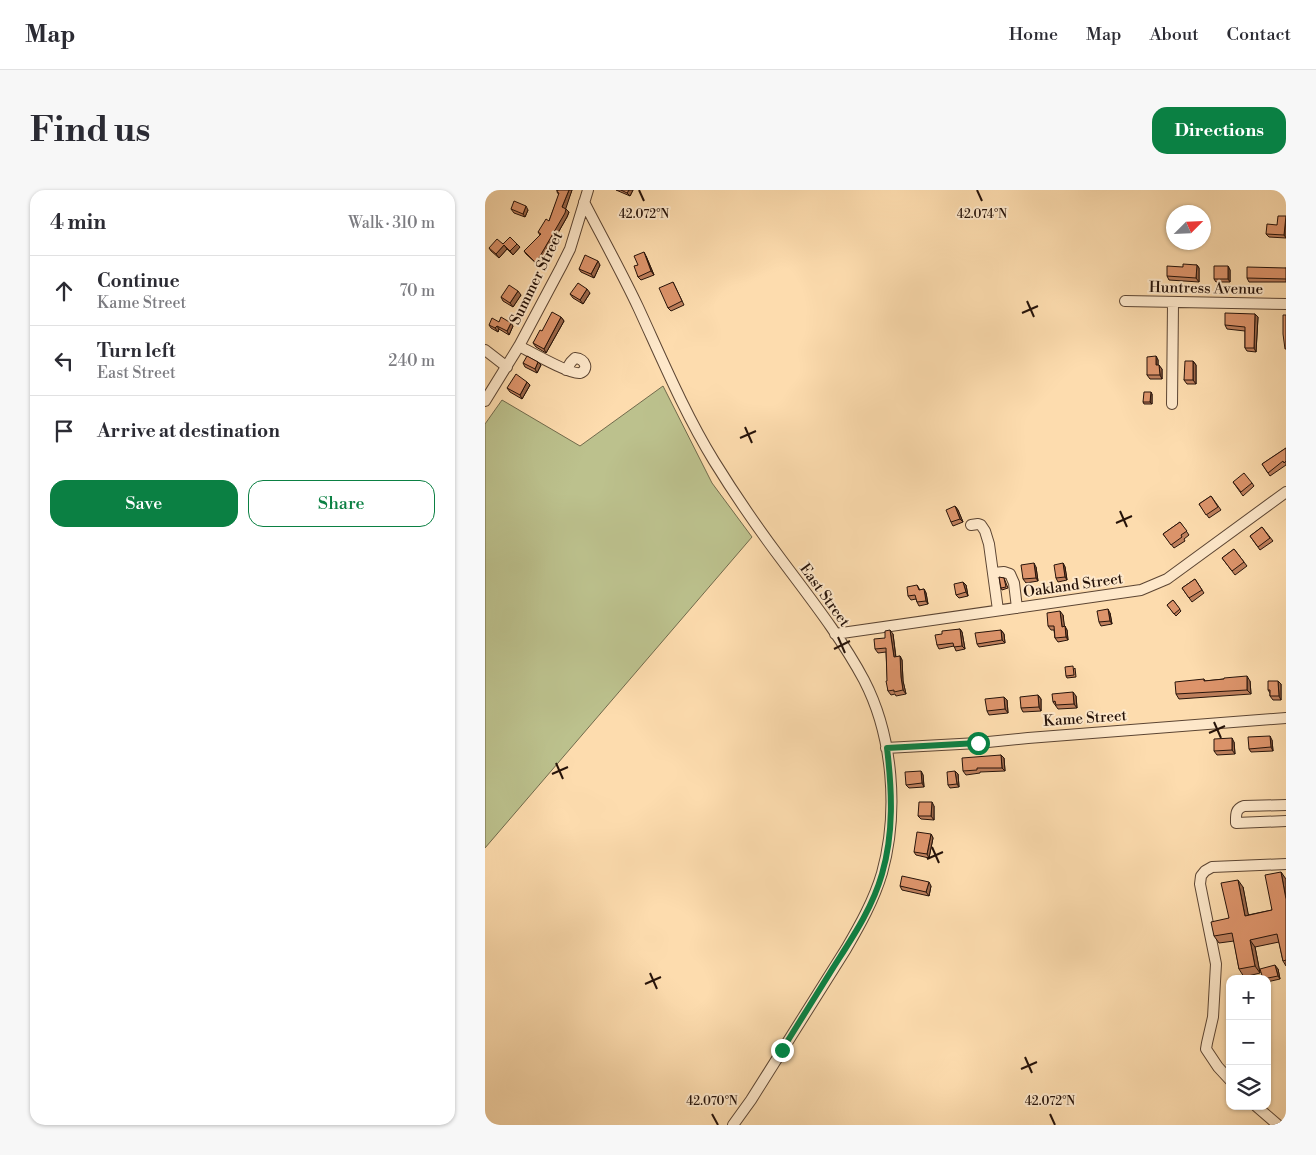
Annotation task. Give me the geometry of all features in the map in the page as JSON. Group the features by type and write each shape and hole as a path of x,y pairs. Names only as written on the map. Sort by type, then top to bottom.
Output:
{"street":[{"name":"Summer Street","path":"485,401 519,346 570,249 588,190"},
{"name":"East Street","path":"583,202 636,304 704,444 754,521 835,634 864,681 874,703 887,748 891,813 882,873 873,899 846,949 738,1123"},
{"name":"Huntress Avenue","path":"1125,301 1286,304"},
{"path":"1172,404 1173,303"},
{"path":"519,346 566,370"},
{"path":"485,350 507,367"},
{"name":"Oakland Street","path":"835,634 1141,590 1167,579 1286,492"},
{"path":"971,525 981,525 985,531 989,544 998,610"},
{"path":"993,573 1004,572 1010,574 1017,608"},
{"name":"Kame Street","path":"887,748 978,743 1286,718"},
{"path":"1286,805 1244,806 1236,812 1237,823 1286,821"},
{"path":"1226,1076 1207,1049 1213,1017 1216,964 1201,892 1201,876 1212,867 1286,864"},
{"path":"1261,1110 1278,1125 1286,1116"}],"green space":[{"path":"663,386 712,483 752,537 485,848 485,424 502,400 580,446"}],"building":[{"path":"558,190 569,190 562,207 566,209 565,213 536,263 524,251 541,234 538,232 546,219 549,221 559,193 557,192"},
{"path":"514,201 526,206 523,214 511,209"},
{"path":"1278,216 1286,216 1284,235 1266,234 1267,224 1277,225"},
{"path":"510,237 517,244 510,251 504,245 496,254 489,248 497,239 503,244"},
{"path":"644,252 651,271 638,277 634,266 638,265 634,256"},
{"path":"585,255 598,261 591,274 579,269"},
{"path":"1183,264 1197,265 1196,278 1167,276 1167,266 1183,267"},
{"path":"1214,266 1228,266 1228,279 1214,279"},
{"path":"1247,267 1286,268 1286,279 1247,278"},
{"path":"673,282 682,301 668,308 659,288"},
{"path":"578,283 587,289 580,300 570,294"},
{"path":"509,285 518,291 510,303 501,297"},
{"path":"552,312 561,317 544,349 533,343"},
{"path":"1225,313 1255,314 1254,348 1245,348 1245,327 1225,325"},
{"path":"1283,315 1286,315 1286,349 1283,334"},
{"path":"501,317 511,323 507,331 497,326 495,328 489,325 492,318 499,322"},
{"path":"527,356 538,362 535,369 523,363"},
{"path":"1156,356 1156,365 1159,365 1160,375 1147,375 1147,357"},
{"path":"1185,361 1193,361 1193,380 1184,380"},
{"path":"516,374 527,382 520,395 507,388"},
{"path":"1144,392 1151,392 1150,402 1143,402"},
{"path":"1286,448 1286,461 1284,463 1283,461 1268,473 1262,464"},
{"path":"1244,473 1252,483 1241,492 1233,482"},
{"path":"1211,496 1218,507 1206,515 1199,504"},
{"path":"955,506 960,519 951,522 946,510"},
{"path":"1180,522 1187,531 1171,545 1163,534"},
{"path":"1262,527 1270,538 1258,547 1250,536"},
{"path":"1234,549 1244,562 1232,571 1222,558"},
{"path":"1034,563 1036,578 1023,579 1021,565"},
{"path":"1063,563 1065,577 1056,578 1054,565"},
{"path":"999,577 1004,578 1006,587 1001,588"},
{"path":"1195,579 1202,590 1189,598 1182,588"},
{"path":"963,582 966,592 956,595 954,584"},
{"path":"917,585 919,590 924,589 926,601 917,602 915,595 908,596 907,587"},
{"path":"1173,600 1180,609 1174,614 1167,605"},
{"path":"1108,609 1110,621 1099,622 1097,611"},
{"path":"1060,611 1062,627 1065,626 1066,637 1055,638 1054,626 1048,626 1047,613"},
{"path":"960,629 962,646 954,647 953,643 937,645 935,635 942,634 942,631"},
{"path":"890,630 894,657 900,656 903,690 894,692 894,690 888,691 886,681 886,648 875,649 874,639 885,638 885,631"},
{"path":"1001,630 1002,640 977,644 975,633"},
{"path":"1073,666 1074,675 1066,676 1065,667"},
{"path":"1247,676 1247,690 1176,694 1175,682"},
{"path":"1268,681 1278,681 1279,696 1270,696"},
{"path":"1073,692 1074,704 1056,705 1055,701 1053,702 1052,694"},
{"path":"1038,695 1039,707 1021,708 1020,697"},
{"path":"1004,697 1005,709 987,711 985,699"},
{"path":"1270,736 1271,747 1249,749 1248,737"},
{"path":"1232,738 1232,750 1214,751 1214,739"},
{"path":"1001,755 1002,768 977,768 977,770 963,771 962,758"},
{"path":"921,771 922,783 906,785 905,772"},
{"path":"955,771 957,784 948,785 947,772"},
{"path":"919,802 932,802 931,816 918,816"},
{"path":"917,832 931,834 927,854 914,852"},
{"path":"1281,872 1286,899 1286,960 1283,961 1277,934 1250,940 1255,966 1239,969 1232,933 1214,936 1211,922 1229,918 1221,883 1238,880 1245,916 1272,910 1265,875"},
{"path":"902,876 929,882 926,892 900,886"},
{"path":"1275,965 1278,976 1271,977 1271,975 1262,975 1260,969"}],"route":[{"path":"782,1050 846,949 873,899 882,873 891,813 887,748 978,743"}]}
